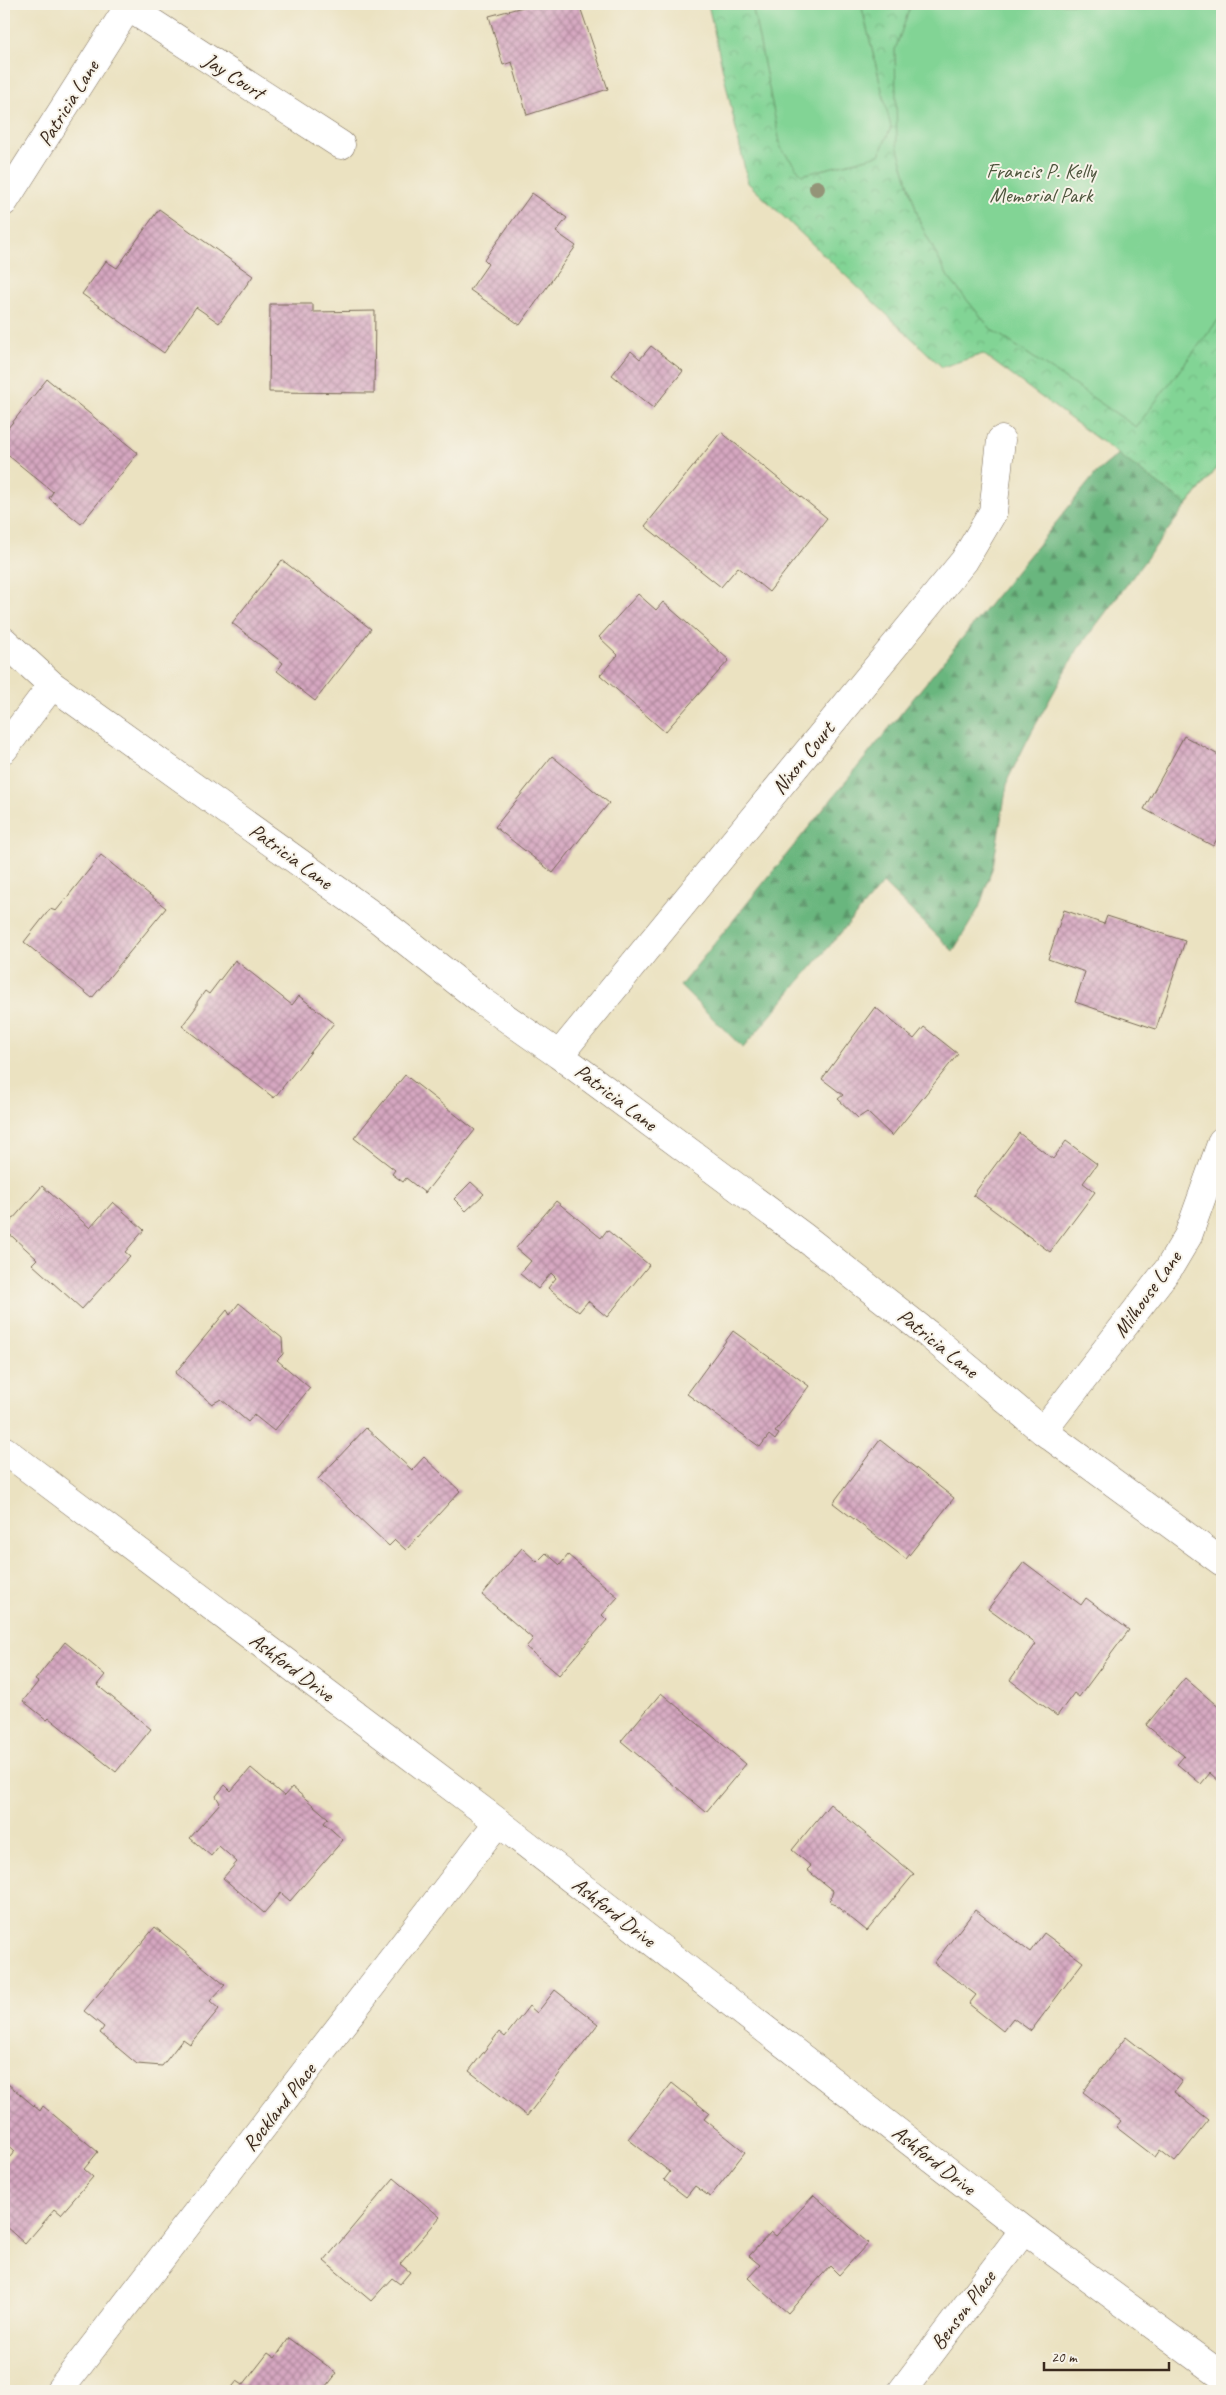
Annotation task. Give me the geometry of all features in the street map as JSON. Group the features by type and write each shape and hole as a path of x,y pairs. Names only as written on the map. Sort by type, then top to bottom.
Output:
{"street":[{"name":"Jay Court","path":"129,5 341,145"},
{"name":"Patricia Lane","path":"4,202 129,5"},
{"name":"Nixon Court","path":"559,1055 964,561 993,512 1002,440"},
{"name":"Patricia Lane","path":"4,641 52,684 378,919 482,1001 559,1055 827,1255 929,1335 1043,1431 1222,1562"},
{"path":"4,749 52,684"},
{"name":"Milhouse Lane","path":"1043,1431 1169,1268 1202,1204 1222,1141"},
{"name":"Ashford Drive","path":"4,1450 498,1822 1024,2230 1222,2376"},
{"name":"Rockland Place","path":"60,2391 498,1822"},
{"name":"Benson Place","path":"902,2391 1024,2230"}],"green space":[{"name":"Francis P. Kelly Memorial Park","path":"708,4 1222,4 1222,462 1187,505 983,354 942,367 748,183"},
{"path":"752,4 861,4 891,127 879,155 802,175 781,148"},
{"name":"Francis P. Kelly Memorial Park","path":"911,4 1222,4 1222,315 1136,427 991,329 948,277 920,223 897,145 895,50"},
{"path":"1145,432 1222,462 1078,649 1031,733 1008,779 993,866 979,908 953,951 883,883 743,1048 680,986 1097,472"}],"building":[{"path":"534,4 579,4 608,89 527,115 512,62 503,65 489,16"},
{"path":"532,193 567,218 556,232 576,246 520,325 470,290 488,264 484,260"},
{"path":"159,209 253,276 219,323 196,307 164,353 82,294 106,261 117,268"},
{"path":"270,304 313,304 313,312 375,311 374,393 269,392"},
{"path":"651,346 683,371 653,408 612,375 631,351 640,359"},
{"path":"47,379 138,453 81,524 49,498 53,492 4,452 4,433"},
{"path":"721,432 827,518 769,592 738,567 721,587 645,526"},
{"path":"282,560 371,629 315,701 277,671 283,663 232,623"},
{"path":"638,594 656,610 663,602 729,660 665,732 600,675 618,655 599,637"},
{"path":"1184,736 1222,757 1222,830 1213,846 1144,809"},
{"path":"552,756 609,803 553,873 495,827"},
{"path":"101,855 166,908 92,998 24,942 50,909 56,911"},
{"path":"1064,910 1104,924 1107,916 1185,941 1156,1029 1075,1002 1085,972 1048,959"},
{"path":"235,960 292,1005 299,996 334,1023 274,1098 182,1026 197,1006 197,1002 205,991 209,994"},
{"path":"875,1007 914,1039 924,1027 958,1054 892,1136 867,1112 858,1118 838,1099 843,1095 822,1079"},
{"path":"405,1075 475,1130 425,1193 406,1178 403,1182 392,1174 395,1170 354,1138"},
{"path":"1019,1133 1053,1159 1066,1141 1097,1164 1083,1183 1095,1192 1050,1252 973,1195"},
{"path":"471,1182 484,1194 466,1211 454,1199"},
{"path":"42,1186 90,1228 113,1202 144,1230 125,1252 130,1256 82,1309 32,1264 37,1259 4,1229"},
{"path":"556,1201 601,1238 607,1230 649,1265 607,1317 588,1301 579,1312 548,1288 556,1278 551,1273 538,1289 520,1274 531,1261 516,1248"},
{"path":"239,1303 282,1338 283,1354 277,1360 310,1388 274,1431 254,1415 248,1422 221,1399 212,1404 175,1373 227,1310 230,1315"},
{"path":"733,1331 809,1386 775,1432 779,1434 775,1440 769,1435 760,1447 687,1394"},
{"path":"366,1428 412,1470 424,1457 460,1491 406,1550 395,1540 389,1546 318,1479"},
{"path":"880,1440 954,1498 906,1559 833,1503"},
{"path":"522,1548 537,1562 546,1553 560,1565 568,1555 618,1597 602,1615 607,1620 559,1675 526,1647 533,1639 482,1595"},
{"path":"1024,1562 1081,1605 1086,1598 1129,1630 1079,1697 1074,1693 1057,1716 1010,1680 1036,1644 988,1609"},
{"path":"65,1642 105,1675 97,1685 151,1729 116,1772 49,1718 47,1720 23,1701 38,1682 35,1680"},
{"path":"1185,1678 1222,1710 1222,1784 1210,1773 1201,1784 1177,1764 1184,1756 1146,1725"},
{"path":"661,1693 746,1764 706,1812 621,1741"},
{"path":"251,1768 284,1796 292,1787 328,1818 324,1823 343,1840 290,1901 281,1893 264,1913 223,1878 237,1862 219,1846 211,1856 190,1838 220,1803 216,1796 225,1785 231,1791"},
{"path":"830,1804 914,1874 867,1931 830,1901 833,1891 807,1870 811,1866 792,1850"},
{"path":"975,1910 1030,1952 1044,1933 1083,1962 1031,2031 1013,2018 1003,2031 969,2004 976,1995 934,1963"},
{"path":"155,1927 225,1985 210,2001 219,2009 190,2044 183,2039 162,2066 137,2064 100,2033 104,2027 84,2011"},
{"path":"555,1990 598,2024 527,2116 469,2071 499,2032 505,2037 529,2006 537,2013"},
{"path":"1126,2037 1182,2081 1174,2092 1209,2120 1175,2162 1160,2150 1155,2157 1116,2127 1121,2121 1083,2092"},
{"path":"672,2083 709,2113 704,2119 745,2152 710,2197 695,2186 686,2197 664,2180 670,2172 628,2139"},
{"path":"8,2084 40,2111 43,2106 98,2152 84,2169 93,2177 61,2214 55,2209 25,2244 4,2225 4,2164 15,2151 4,2141 4,2089"},
{"path":"394,2178 440,2217 400,2264 410,2272 400,2284 392,2278 371,2301 324,2261"},
{"path":"814,2195 868,2243 839,2275 830,2266 788,2313 748,2278 760,2265 749,2256 771,2232 776,2236"},
{"path":"289,2338 337,2373 323,2391 229,2391 237,2381 243,2385 268,2353 275,2358"}]}
